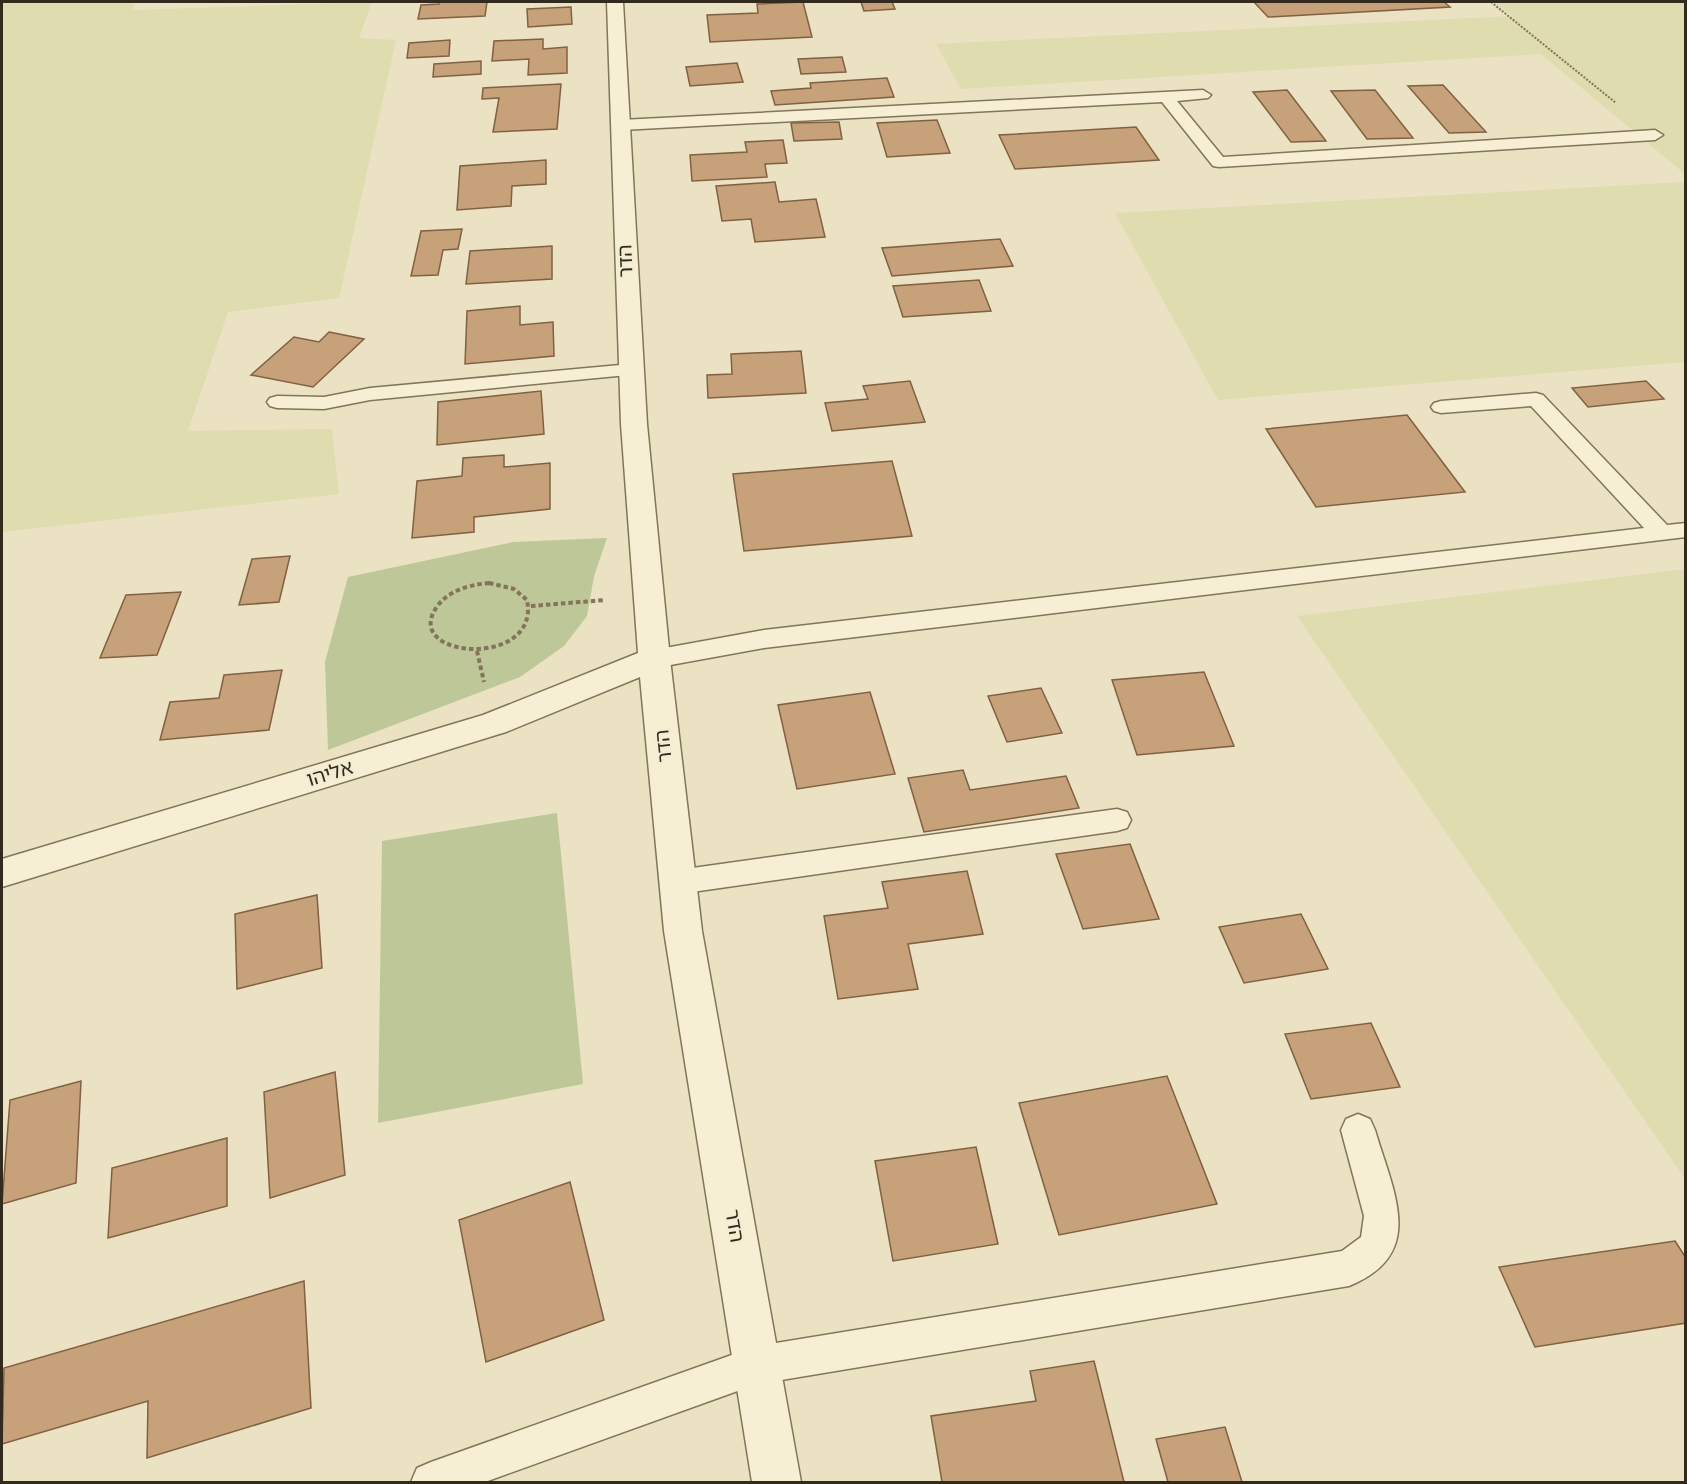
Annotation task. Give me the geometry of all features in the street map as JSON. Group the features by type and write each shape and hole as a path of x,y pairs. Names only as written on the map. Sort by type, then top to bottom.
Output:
{"street":[{"name":"הדר","path":"615,2 631,370 654,659 683,931 777,1482"},
{"name":"אליהו","path":"2,873 494,724 654,659"}],"lane":[{"path":"621,125 1203,95"},
{"path":"1166,97 1219,162 1655,135"},
{"path":"277,402 324,403 370,394 631,370"},
{"path":"1441,406 1536,399 1662,532"},
{"path":"654,659 764,639 1686,530"},
{"path":"678,882 1117,820"},
{"path":"431,1482 757,1365 1349,1268 1377,1247 1382,1216 1358,1130"}],"path":[{"path":"1491,2 1655,135"},
{"path":"506,584 525,596 531,606 531,617 524,629 513,639 496,648 477,651 459,650 440,642 432,633 429,622 433,610 442,599 455,590 472,585 506,584"},
{"path":"531,606 649,596"}],"shaded area":[{"path":"2,2 135,2 133,10 372,2 359,38 396,40 339,298 228,312 188,431 332,429 339,494 2,532"},
{"path":"1492,2 1685,2 1685,174 1541,54 961,89 936,44 1513,16"},
{"path":"1685,182 1685,362 1218,400 1115,213"},
{"path":"1686,569 1685,1179 1297,616"}],"green space":[{"path":"607,538 594,576 587,616 564,646 520,677 328,750 325,662 348,577 513,542"},
{"path":"557,813 583,1084 378,1123 382,841"}],"building":[{"path":"439,2 487,2 485,16 418,19 421,5 439,4"},
{"path":"803,2 812,37 710,42 707,15 758,13 757,4"},
{"path":"861,2 892,2 895,9 864,11"},
{"path":"1254,2 1444,2 1450,7 1268,17"},
{"path":"571,7 572,24 528,27 527,9"},
{"path":"543,39 543,49 567,47 567,73 528,75 529,59 492,61 494,41"},
{"path":"450,40 449,56 407,58 409,43"},
{"path":"842,57 846,72 801,74 798,59"},
{"path":"481,61 481,74 433,77 434,64"},
{"path":"737,63 743,82 690,86 686,67"},
{"path":"887,78 894,97 775,105 771,91 811,88 810,83"},
{"path":"561,84 557,129 493,132 499,98 482,99 483,88"},
{"path":"1443,85 1486,132 1449,133 1408,86"},
{"path":"1287,90 1326,141 1291,142 1253,92"},
{"path":"1375,90 1413,138 1367,139 1331,91"},
{"path":"937,120 950,153 887,157 877,123"},
{"path":"839,122 842,139 794,141 791,123"},
{"path":"1136,127 1159,160 1015,169 999,135"},
{"path":"783,140 787,163 765,164 767,177 692,181 690,155 747,152 745,142"},
{"path":"546,160 546,184 512,186 511,206 457,210 460,166"},
{"path":"775,182 779,202 816,199 825,237 755,242 751,219 722,221 716,186"},
{"path":"462,229 458,249 443,250 438,275 411,276 421,231"},
{"path":"1000,239 1013,266 892,276 882,248"},
{"path":"552,246 552,279 466,284 470,251"},
{"path":"979,280 991,311 903,317 893,286"},
{"path":"520,306 520,325 553,322 554,356 465,364 467,311"},
{"path":"329,332 364,339 313,387 251,375 294,337 319,342"},
{"path":"801,351 806,393 708,398 707,375 732,374 731,354"},
{"path":"910,381 925,422 832,431 825,403 868,399 863,386"},
{"path":"1646,381 1664,399 1588,407 1572,388"},
{"path":"541,391 544,434 437,445 438,402"},
{"path":"1407,415 1465,492 1316,507 1266,429"},
{"path":"504,455 504,467 550,463 550,509 474,517 474,532 412,538 417,481 462,476 463,458"},
{"path":"892,461 912,536 744,551 733,474"},
{"path":"290,556 279,602 239,605 252,559"},
{"path":"181,592 157,655 100,658 126,595"},
{"path":"282,670 269,730 160,740 170,702 219,698 224,675"},
{"path":"1204,672 1234,746 1137,755 1112,680"},
{"path":"1041,688 1062,733 1007,742 988,696"},
{"path":"870,692 895,774 797,789 778,705"},
{"path":"963,770 970,790 1066,776 1079,808 924,832 908,778"},
{"path":"1130,844 1159,919 1083,929 1056,854"},
{"path":"967,871 983,934 908,944 918,989 838,999 824,916 888,908 882,882"},
{"path":"317,895 322,968 237,989 235,914"},
{"path":"1301,914 1328,969 1244,983 1219,927"},
{"path":"1371,1023 1400,1087 1311,1099 1285,1034"},
{"path":"335,1072 345,1175 270,1198 264,1092"},
{"path":"1167,1076 1217,1204 1059,1235 1019,1103"},
{"path":"81,1081 76,1183 2,1204 10,1100"},
{"path":"227,1138 227,1206 108,1238 112,1168"},
{"path":"976,1147 998,1244 893,1261 875,1161"},
{"path":"570,1182 604,1320 486,1362 459,1220"},
{"path":"1675,1241 1686,1258 1686,1323 1535,1347 1499,1267"},
{"path":"304,1281 311,1408 147,1458 148,1401 2,1444 4,1368"},
{"path":"1094,1361 1124,1482 942,1482 931,1416 1036,1401 1030,1371"},
{"path":"1225,1427 1242,1482 1168,1482 1156,1439"}]}
